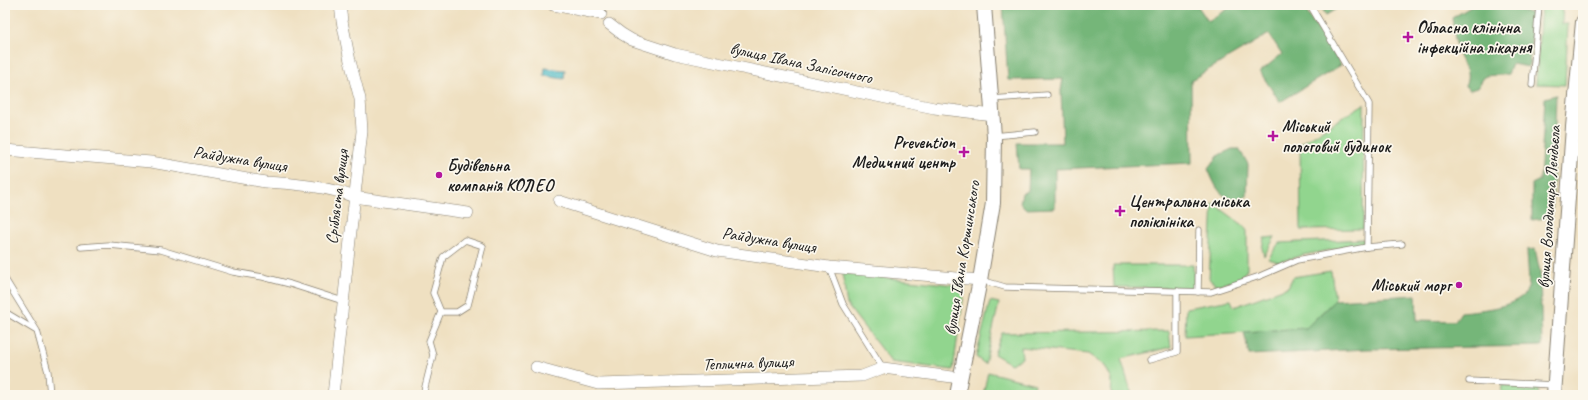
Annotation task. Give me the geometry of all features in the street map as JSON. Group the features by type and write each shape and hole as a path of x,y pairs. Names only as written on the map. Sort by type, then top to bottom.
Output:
{"street":[{"name":"Срібляста вулиця","path":"333,395 362,131 362,110 360,98 350,61 340,5"},
{"path":"553,5 601,14"},
{"name":"вулиця Івана Коршинського","path":"957,395 980,280 992,208 994,136 984,5"},
{"name":"вулиця Івана Запісочного","path":"609,24 632,40 675,54 934,108 992,115"},
{"name":"вулиця Володимира Лендьєла","path":"1554,390 1580,86 1582,31"},
{"name":"Райдужна вулиця","path":"5,150 150,162 264,182 284,183 342,192 354,197 468,213"},
{"name":"Райдужна вулиця","path":"559,202 717,251 829,267 980,280"},
{"name":"Теплична вулиця","path":"536,367 598,384 862,376 883,368 960,378"}],"lane":[{"path":"1310,5 1370,104 1367,247"},
{"path":"1532,85 1539,5"},
{"path":"991,99 1046,95"},
{"path":"994,136 1035,132"},
{"path":"1198,292 1199,230"},
{"path":"423,395 433,355 429,341 441,312 433,293 443,257 465,240 484,246 468,305 457,312 441,312"},
{"path":"980,280 1005,287 1211,292 1260,276 1297,260 1367,247 1402,244"},
{"path":"81,247 110,245 161,250 233,272 263,277 290,284 343,301"},
{"path":"829,267 843,304 883,368"},
{"path":"5,279 37,332 48,372 50,395"},
{"path":"1149,360 1177,352 1177,291"},
{"path":"5,312 37,332"},
{"path":"1469,381 1554,390"}],"green space":[{"path":"1003,5 1197,5 1208,21 1234,5 1302,5 1341,65 1280,102 1260,72 1282,54 1269,34 1191,80 1192,163 1055,169 1055,208 1025,209 1020,203 1022,193 1028,191 1029,169 1019,169 1017,143 1063,143 1061,91 1063,79 1008,80"},
{"path":"1320,5 1343,5 1326,15"},
{"path":"1474,5 1505,5 1533,14 1529,67 1512,64 1508,74 1485,76 1477,88 1470,90 1465,86 1467,81 1467,73 1459,56 1452,18"},
{"path":"1541,5 1563,5 1562,24 1568,24 1565,85 1536,84"},
{"path":"1556,95 1552,217 1532,220 1532,184 1540,180 1545,98"},
{"path":"1364,104 1363,229 1301,230 1300,144"},
{"path":"1232,149 1239,149 1248,164 1247,195 1240,201 1233,200 1219,191 1208,169 1219,155"},
{"path":"1213,203 1243,225 1247,231 1247,269 1240,280 1216,285 1209,279"},
{"path":"1275,237 1264,256 1262,248 1264,238"},
{"path":"1364,239 1364,244 1303,255 1279,262 1268,259 1279,243"},
{"path":"1535,249 1540,272 1542,346 1367,349 1249,355 1244,332 1306,328 1335,300 1416,295 1417,320 1455,321 1461,312 1488,309 1508,304 1524,295 1528,288 1529,275 1527,250"},
{"path":"1113,265 1193,265 1194,288 1114,287"},
{"path":"1331,271 1335,300 1306,328 1185,336 1186,308 1231,300 1234,307 1288,287 1293,277"},
{"path":"842,273 965,286 953,370 891,362 847,305"},
{"path":"990,301 999,303 985,364 976,357"},
{"path":"1169,331 1171,347 1121,359 1132,395 1111,395 1112,380 1105,366 1088,354 1021,347 1022,358 1011,364 994,354 1002,333"},
{"path":"988,372 1035,384 1032,395 983,395"},
{"path":"1502,385 1539,387 1539,395 1501,395"}],"water":[{"path":"545,68 565,70 564,79 544,76"}],"place":[{"name":"Обласна клінічна інфекційна лікарня","path":"1408,37"},
{"name":"Міський пологовий будинок","path":"1273,136"},
{"name":"Prevention Медичний центр","path":"964,152"},
{"name":"Будівельна компанія КОЛЕО","path":"439,175"},
{"name":"Центральна міська поліклініка","path":"1120,211"},
{"name":"Міський морг","path":"1459,285"}]}
